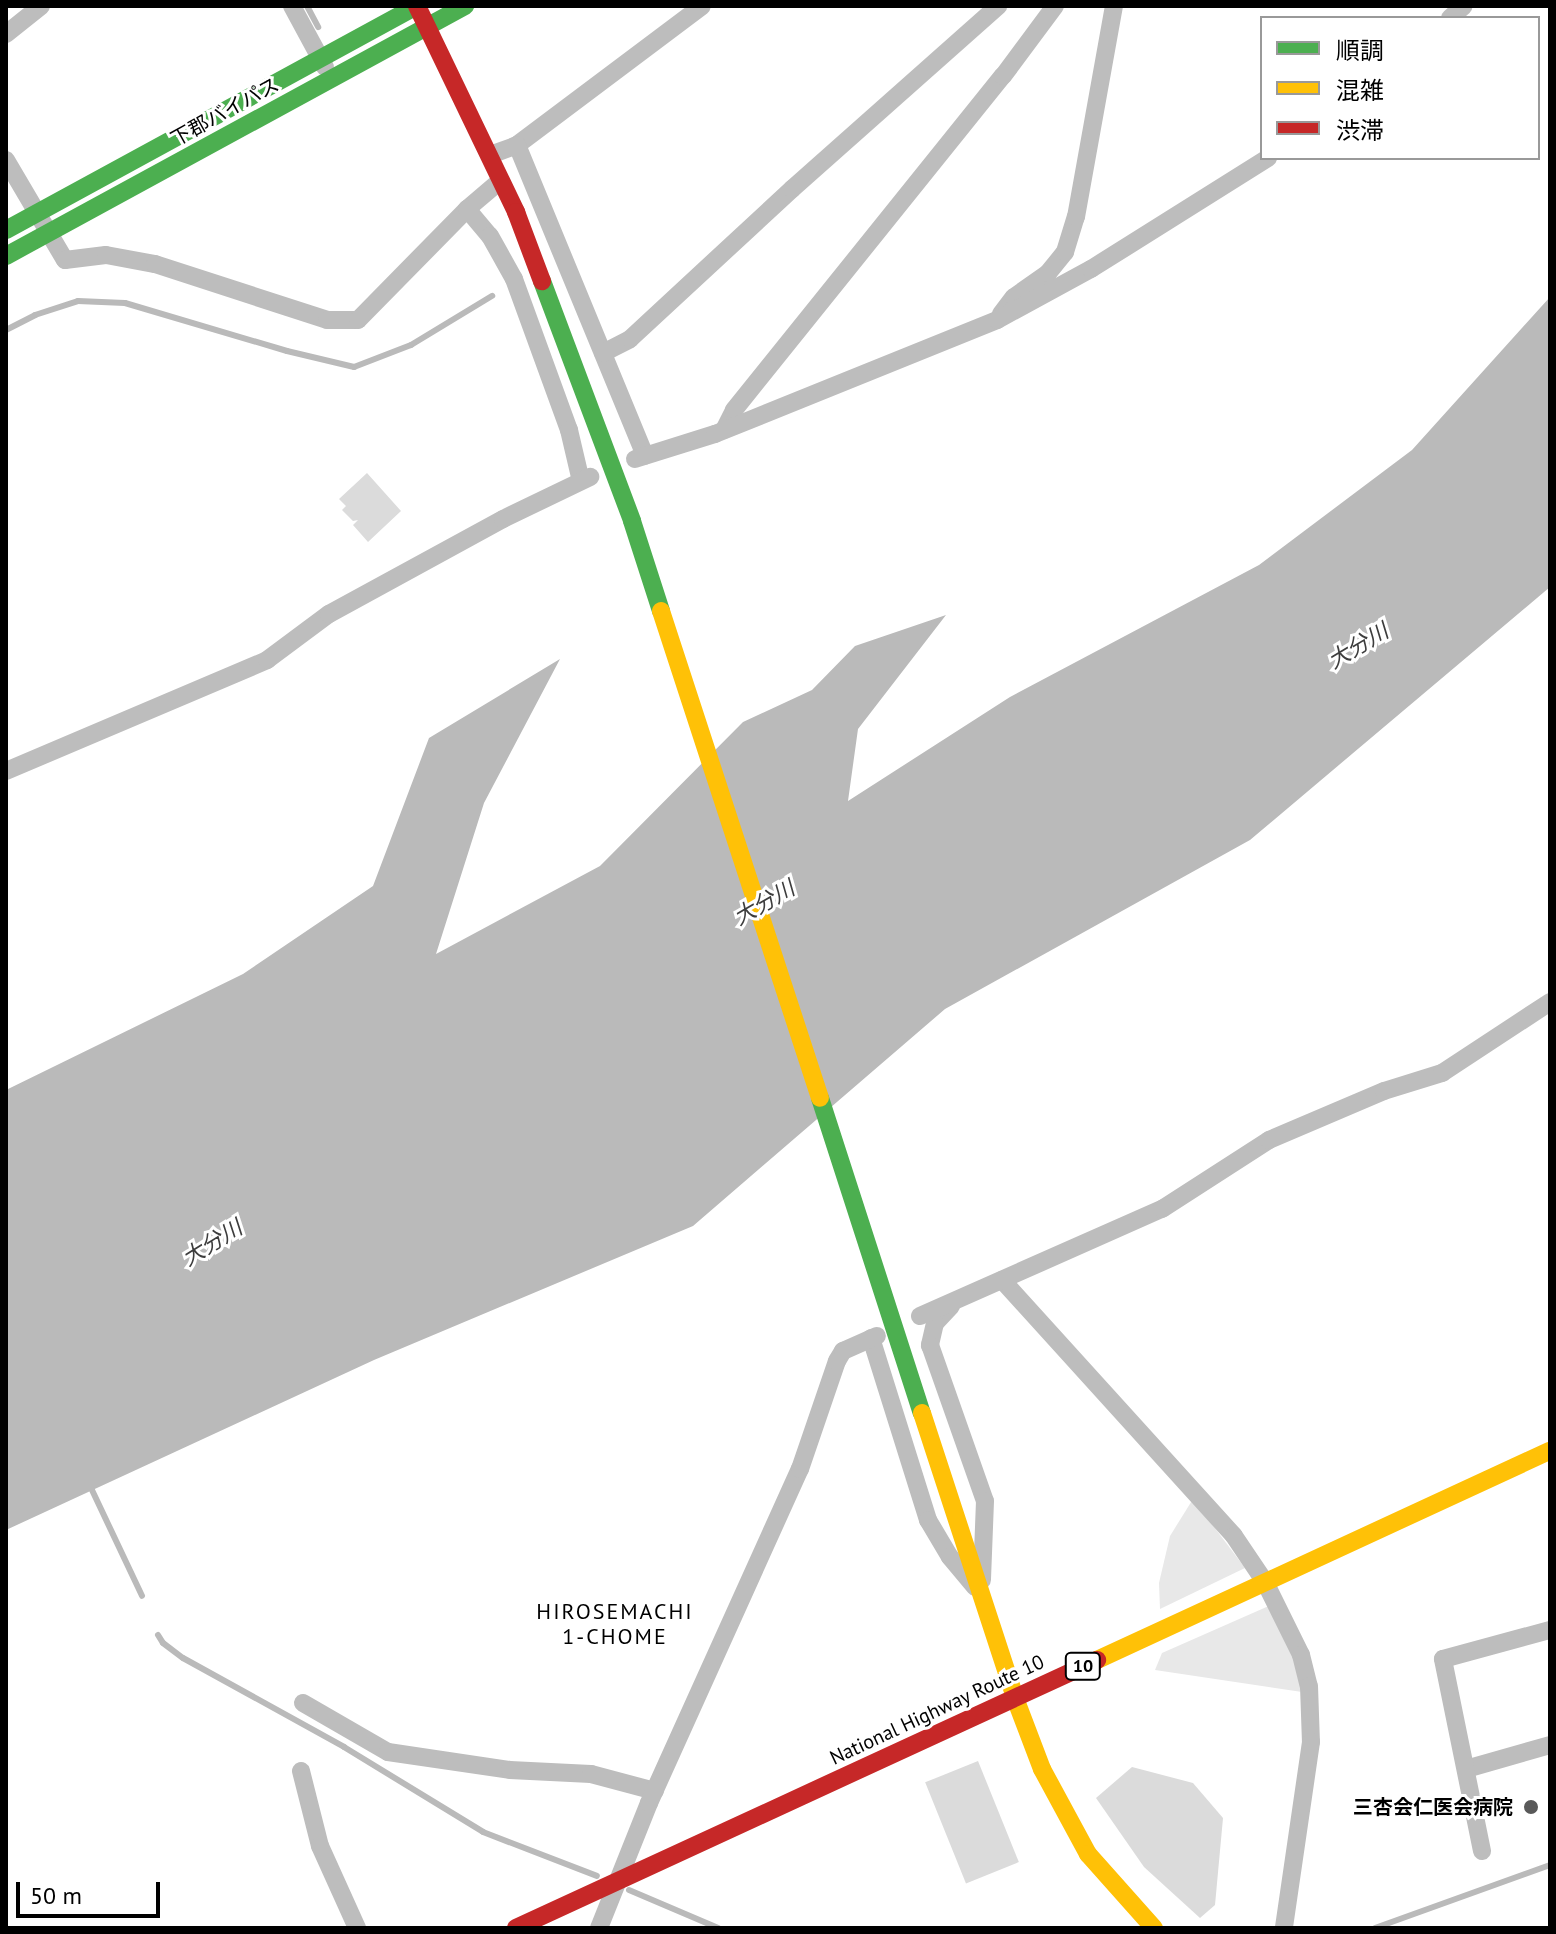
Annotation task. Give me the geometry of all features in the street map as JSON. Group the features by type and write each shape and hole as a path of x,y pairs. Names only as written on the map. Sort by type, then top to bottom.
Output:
{"main road":[{"path":"6,230 417,6 490,155 548,290 637,538 1015,1698 1050,1787 1075,1835 1106,1878 1154,1928"},
{"name":"下郡バイパス","path":"6,256 465,6"},
{"name":"National Highway Route 10","path":"516,1928 614,1886 1550,1451"}],"street":[{"path":"6,34 41,6"},
{"path":"292,6 331,79"},
{"path":"490,155 517,145 702,6"},
{"path":"603,353 630,339 792,189 998,6"},
{"path":"724,430 734,410 993,89 1055,6"},
{"path":"997,320 1014,297 1048,273 1065,252 1076,217 1114,6"},
{"path":"517,145 603,353 640,458 724,430 997,320 1091,269 1265,160"},
{"path":"6,160 65,260 106,255 155,264 327,320 358,320 467,209 500,181"},
{"path":"6,771 267,660 329,614 503,519 586,479 514,279 490,236 467,209"},
{"path":"920,1316 1162,1209 1269,1140 1384,1091 1442,1073 1500,1031 1550,1002"},
{"path":"1002,1280 1176,1468 1234,1536 1265,1582 1301,1655 1311,1700 1311,1742 1284,1928"},
{"path":"960,1299 935,1323 930,1345 985,1501 982,1596"},
{"path":"599,1928 655,1791 800,1469 843,1351 874,1337 928,1520 950,1557 982,1596"},
{"path":"1482,1851 1443,1659 1550,1630"},
{"path":"303,1703 388,1752 510,1770 591,1774 655,1791"},
{"path":"1466,1769 1550,1745"},
{"path":"301,1771 320,1846 357,1928"}],"shaded area":[{"path":"1193,1499 1245,1568 1160,1609 1159,1583 1170,1536"},
{"path":"1271,1605 1287,1636 1302,1692 1155,1670 1162,1653"}],"water":[{"name":"大分川","path":"1550,297 1550,587 1250,840 945,1009 693,1226 374,1360 6,1530 6,1090 243,974 373,886 429,738 560,659 484,803 436,954 600,866 743,722 812,690 855,646 946,615 858,729 848,801 1010,697 1259,565 1412,450"}],"building":[{"path":"367,473 401,511 368,542 353,525 358,520 353,521 342,510 346,506 339,499"},
{"path":"978,1761 1019,1862 966,1883 925,1782"},
{"path":"1132,1767 1193,1783 1223,1818 1215,1905 1200,1918 1144,1867 1096,1798"}],"waterway":[{"path":"307,6 318,27"},
{"path":"6,330 35,315 78,301 125,303 287,351 354,367 411,345 492,296"},
{"path":"92,1490 142,1596"},
{"path":"158,1635 163,1643 183,1658 344,1747 483,1832 597,1876"},
{"path":"1375,1928 1550,1865"},
{"path":"629,1890 718,1928"}],"traffic: fast":[{"path":"6,230 417,6"},
{"path":"6,256 465,6"},
{"path":"542,281 632,521 661,611"},
{"path":"820,1098 922,1413"}],"traffic: slow":[{"path":"661,611 820,1098"},
{"path":"922,1413 1015,1698 1042,1769 1088,1854 1154,1928"},
{"path":"1097,1660 1550,1451"}],"traffic: jam":[{"path":"417,6 516,212 542,281"},
{"path":"516,1928 1097,1660"}],"place":[{"name":"三杏会仁医会病院","path":"1531,1807"}],"district":[{"name":"HIROSEMACHI 1-CHOME","path":"615,1624"}]}
